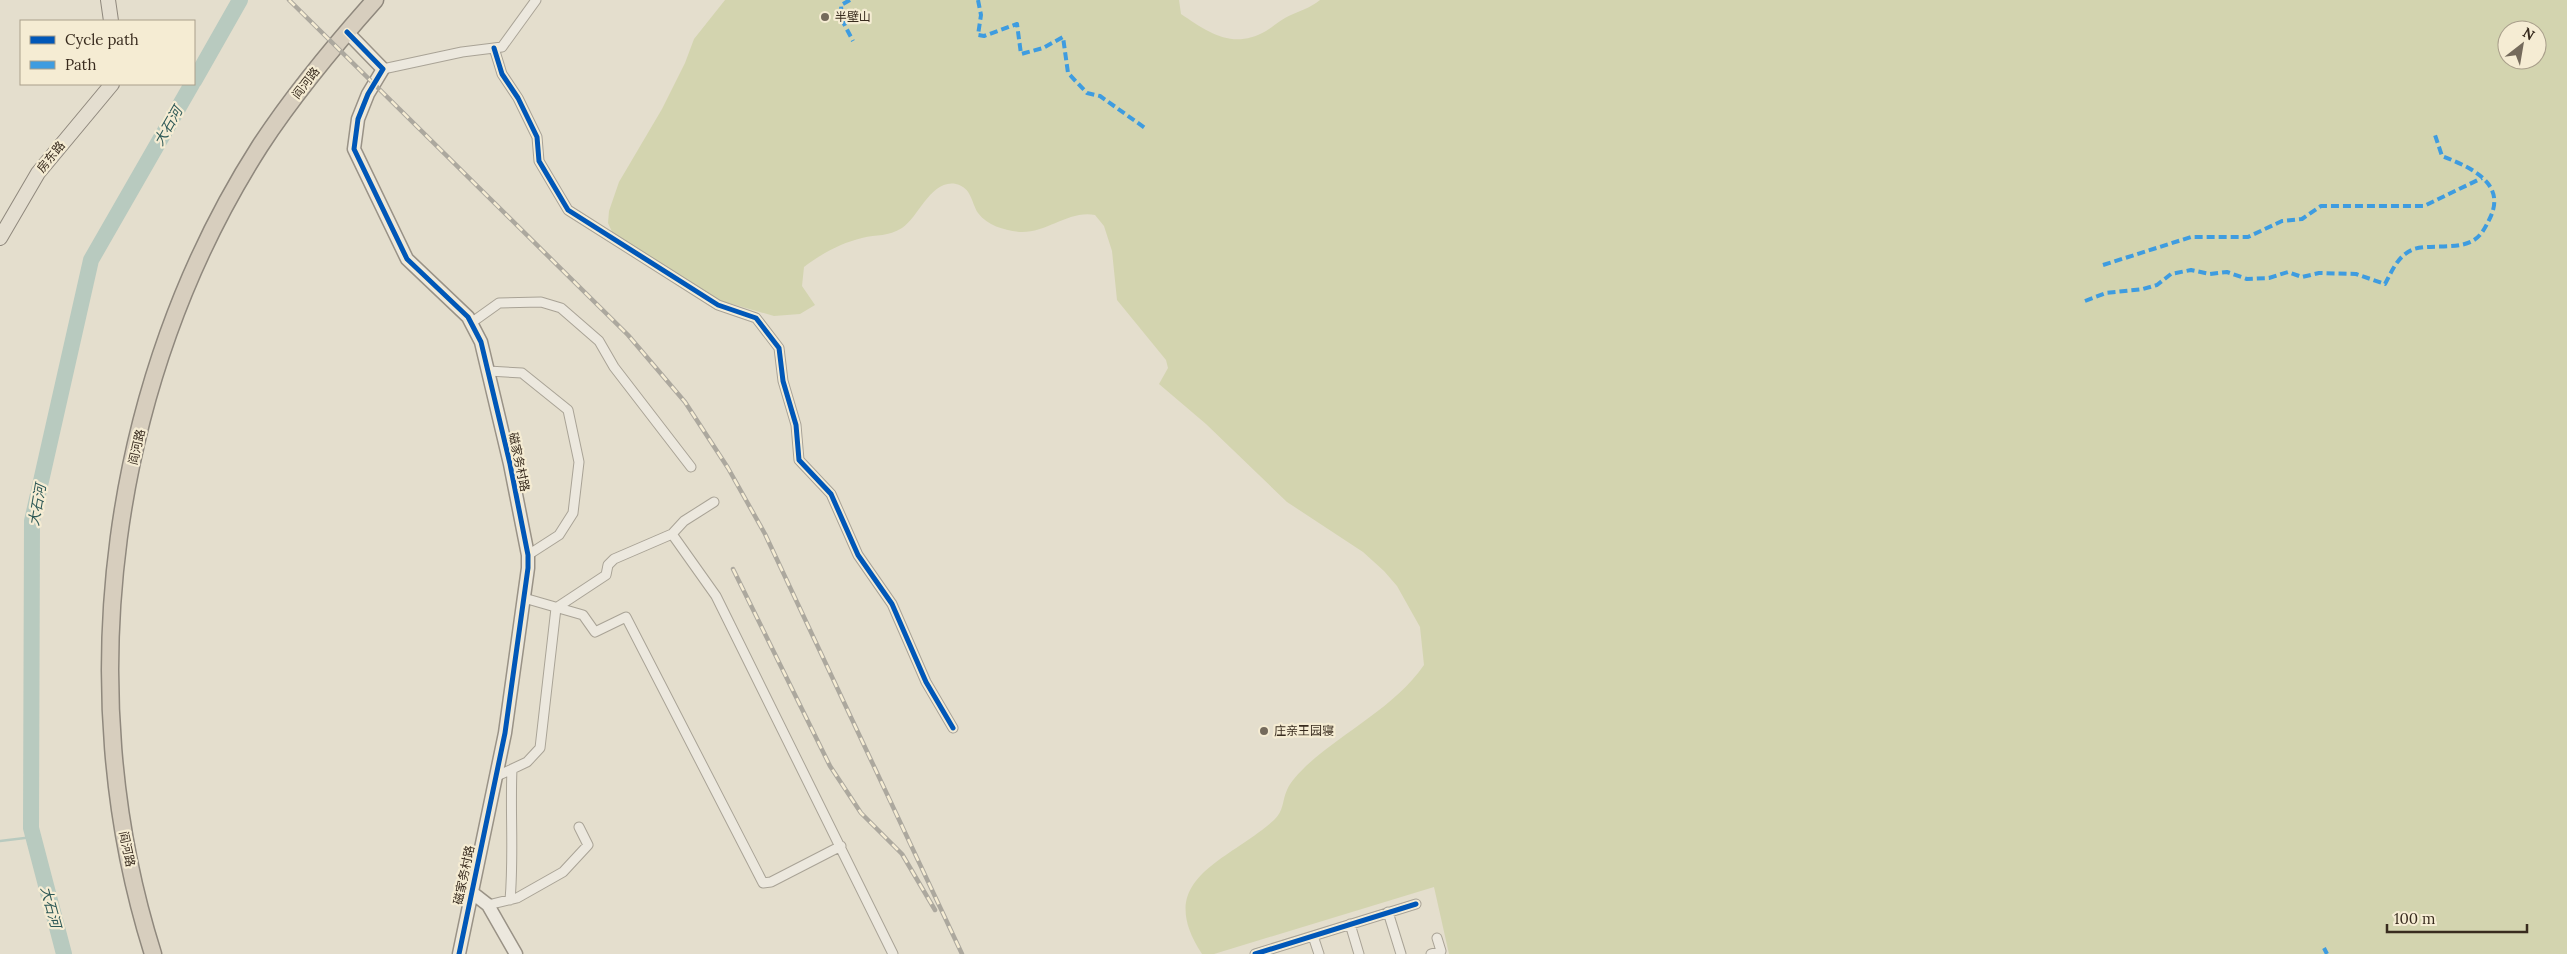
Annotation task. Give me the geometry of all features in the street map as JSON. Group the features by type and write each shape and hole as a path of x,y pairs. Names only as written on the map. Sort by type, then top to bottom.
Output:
{"highway":[{"name":"阎河路","path":"153,954 144,924 125,840 113,765 110,704 110,650 117,556 135,453 150,392 171,326 196,267 231,196 285,110 375,0"}],"main road":[{"path":"108,0 111,20"},
{"name":"房东路","path":"0,238 38,174 111,85"}],"street":[{"path":"347,32 383,69 462,52 502,47 536,0"},
{"path":"494,48 502,74 518,98 537,137 539,161 568,210 718,305 756,318 779,348 783,381 796,425 799,460 831,494 858,555 892,604 926,682 953,728"},
{"name":"磁家务村路","path":"383,69 368,94 358,119 354,149 407,259 468,317 481,342 510,464 528,555 524,598 505,732 470,891 459,954"},
{"path":"471,323 499,303 541,302 560,308 599,341 614,367 691,467"},
{"path":"488,371 522,373 568,410 580,462 573,513 559,535 528,555"},
{"path":"556,608 606,575 608,565 614,559 672,534 684,521 714,502"},
{"path":"672,534 716,596 893,954"},
{"path":"524,598 583,615 595,632 626,617 763,883 771,882 841,846"},
{"path":"495,777 527,762 540,748 556,608"},
{"path":"510,900 514,846 511,799 512,769"},
{"path":"488,905 510,900 563,872 588,845 579,827"},
{"path":"470,891 488,905 516,954"},
{"path":"1256,954 1416,904"},
{"path":"1388,912 1401,954"},
{"path":"1350,924 1360,954"},
{"path":"1314,936 1319,954"},
{"path":"1431,954 1441,951 1437,938"}],"green space":[{"path":"725,0 1179,0 1181,14 1201,27 1222,37 1243,39 1254,37 1266,31 1283,19 1308,8 1320,0 2567,0 2567,954 1449,954 1434,887 1214,954 1202,954 1189,928 1186,907 1191,889 1202,874 1274,820 1281,809 1288,787 1295,777 1321,753 1384,707 1412,680 1424,665 1420,627 1397,586 1363,552 1287,502 1206,424 1159,384 1168,368 1166,360 1117,300 1112,251 1104,226 1095,215 1085,214 1076,216 1029,232 1008,230 991,224 982,217 965,189 956,184 947,184 939,187 932,193 902,228 892,233 846,243 824,253 804,267 802,286 815,305 800,314 774,316 718,300 613,234 608,223 609,211 619,182 662,109 685,63 694,39"}],"waterway":[{"name":"大石河","path":"195,79 240,0"},
{"name":"大石河","path":"64,954 31,828 32,521 91,260 191,85"},
{"path":"0,841 33,837"}],"railway":[{"path":"289,0 628,335 685,402 728,468 765,534 962,954"},
{"path":"733,569 830,766 861,813 902,854 935,910"}],"marked path":[{"path":"850,0 841,5 842,20 853,41"},
{"path":"978,0 981,15 978,35 984,36 1017,24 1021,54 1043,48 1063,37 1068,73 1087,93 1100,96 1145,128"},
{"path":"2085,301 2106,293 2143,289 2157,285 2171,274 2191,270 2210,274 2227,272 2247,279 2269,278 2288,272 2302,277 2319,273 2356,274 2385,284 2396,264 2404,255 2414,249 2461,245 2474,240 2485,227 2494,206 2494,195 2490,186 2474,171 2442,156 2434,132"},
{"path":"2103,265 2191,237 2248,237 2282,221 2302,219 2321,206 2424,206 2482,178"},
{"path":"2324,948 2327,954"}],"cycle path":[{"path":"347,32 383,69 368,94 358,119 354,149 407,259 468,317 481,342 510,464 528,555 528,568 505,733 459,954"},
{"path":"494,48 502,74 518,98 537,137 539,161 568,210 718,305 756,318 779,348 783,381 796,425 799,460 831,494 858,555 892,604 926,682 953,728"},
{"path":"1255,954 1416,904"}],"place":[{"name":"半壁山","path":"825,17"},
{"name":"庄亲王园寝","path":"1264,731"}]}
